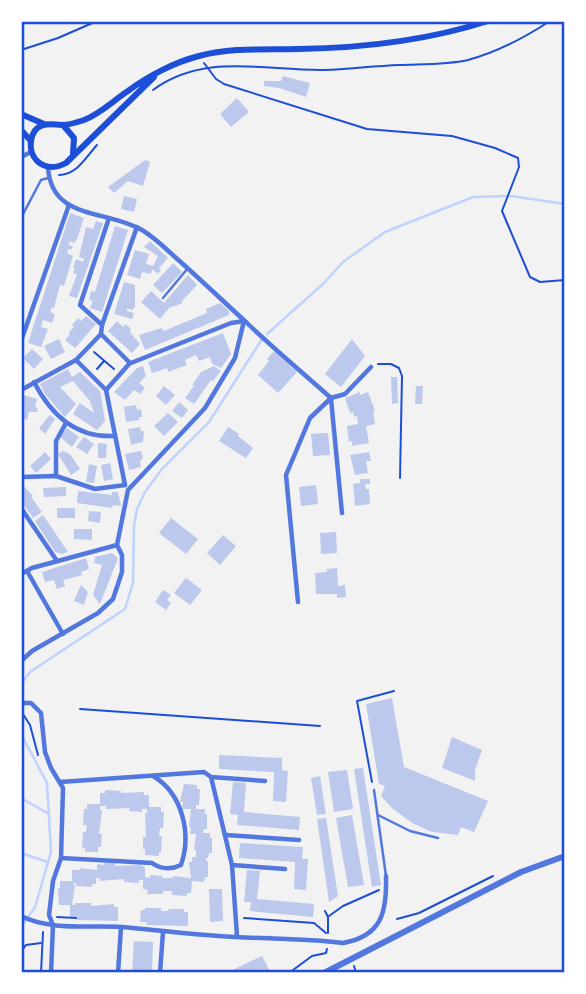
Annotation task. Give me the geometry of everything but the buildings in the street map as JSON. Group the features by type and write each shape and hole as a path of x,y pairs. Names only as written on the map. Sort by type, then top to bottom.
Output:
{"main road":[{"path":"63,125 87,119 136,85 176,64 201,55 241,50 298,50 409,42 488,21"},
{"path":"72,155 74,138 63,125 56,122 44,124 35,131 31,141 32,152 40,163 48,167 62,165 154,76"},
{"path":"21,114 44,124"},
{"path":"21,130 31,141"}],"street":[{"path":"21,157 32,152"},
{"path":"48,167 48,178 53,190 69,205 136,227 151,236 331,398 342,513"},
{"path":"21,341 69,205"},
{"path":"102,325 80,305 110,218"},
{"path":"21,390 76,360 101,334 136,227"},
{"path":"106,390 130,363 231,323 244,321"},
{"path":"21,477 56,476 95,489 126,488 205,408 236,358 244,321"},
{"path":"101,334 130,363"},
{"path":"21,661 32,651 99,613 113,599 122,572 122,555 117,545 126,488 106,390 76,360"},
{"path":"298,602 286,475 310,418 331,398 345,394 370,367"},
{"path":"34,382 50,408 66,423 88,434 114,436"},
{"path":"56,476 55,440 66,423"},
{"path":"21,508 57,561"},
{"path":"21,575 27,570 117,545"},
{"path":"27,570 62,634"},
{"path":"21,703 31,703 41,713 45,752 64,796 61,858 53,881 49,915 53,925 51,973"},
{"path":"60,782 204,772 211,777 265,781"},
{"path":"61,858 152,863 158,867 174,868 181,865 186,841 179,808 170,788 153,776"},
{"path":"211,777 232,865 237,936"},
{"path":"226,835 299,840"},
{"path":"324,973 521,872 565,856"},
{"path":"232,865 285,869"},
{"path":"21,916 34,923 53,925 121,927 333,942 356,941 378,925 384,912 386,876"},
{"path":"118,973 121,927"},
{"path":"160,973 163,932"}],"lane":[{"path":"21,218 41,180 48,178"},
{"path":"163,298 188,268"},
{"path":"374,790 386,876"},
{"path":"378,815 410,831 438,838"}],"path":[{"path":"21,50 97,21"},
{"path":"160,85 194,69 206,67 267,66 322,70 452,63 502,48 550,21"},
{"path":"201,55 206,67 224,84 366,129 452,136 495,148 518,158 519,167 502,211 530,277 540,282 565,280"},
{"path":"89,347 120,375"},
{"path":"91,375 104,361"},
{"path":"370,367 375,364 391,364 399,368 402,376 400,478"},
{"path":"374,790 357,701 394,691"},
{"path":"80,709 320,726"},
{"path":"21,711 30,725 40,759"},
{"path":"328,917 373,891 387,889"},
{"path":"49,915 83,919"},
{"path":"236,922 244,918 314,923 333,942"},
{"path":"41,973 43,923"},
{"path":"21,951 26,945 43,943"}],"waterway":[{"path":"267,334 324,283 343,262 385,232 473,197 511,196 565,204"},
{"path":"21,684 30,672 125,609 133,583 134,526 137,509 145,492 162,469 209,422 262,339"},
{"path":"21,734 47,783 51,852 35,907 21,927"},
{"path":"21,798 49,814"},
{"path":"21,853 48,862"}]}
